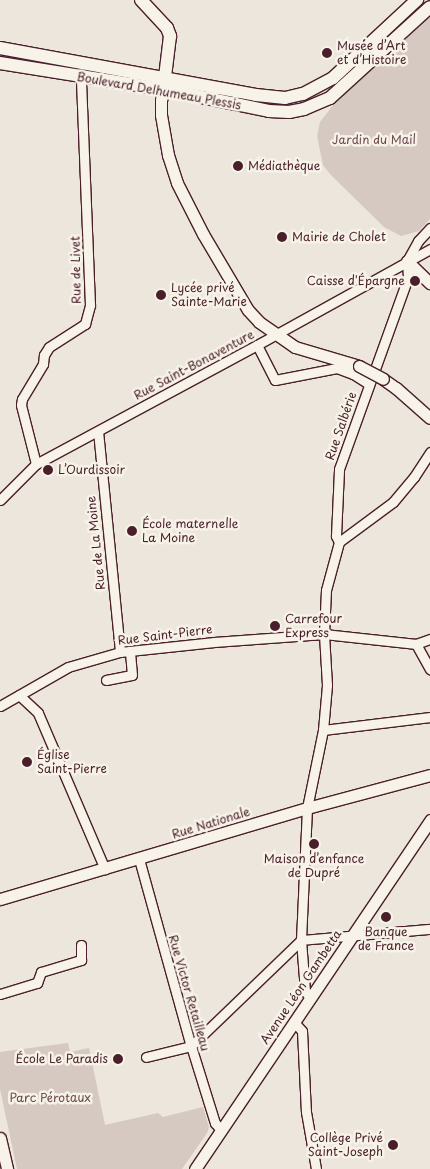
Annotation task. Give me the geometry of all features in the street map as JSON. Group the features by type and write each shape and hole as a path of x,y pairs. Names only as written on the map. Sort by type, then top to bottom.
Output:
{"main road":[{"path":"141,0 167,28 170,36 164,83"},
{"path":"284,98 303,94 333,78 417,0"},
{"path":"289,112 307,108 330,98 430,7"},
{"name":"Boulevard Delhumeau Plessis","path":"0,48 164,83 269,111 289,112"},
{"name":"Boulevard Delhumeau Plessis","path":"0,63 81,76 164,83 284,98"}],"street":[{"name":"Rue de Livet","path":"36,464 21,405 22,399 43,364 44,355 49,347 85,324 90,304 81,76"},
{"path":"164,83 161,115 168,155 177,183 203,234 248,310 276,334 295,347 359,366 383,379 430,418"},
{"path":"284,98 289,112"},
{"path":"430,228 418,241 407,261 430,283"},
{"name":"Rue Saint-Bonaventure","path":"0,500 36,464 258,345 430,249"},
{"name":"Rue Salbérie","path":"310,998 305,991 301,940 308,808 323,730 327,684 324,634 326,590 339,542 336,536 339,469 408,276 407,261"},
{"path":"258,345 276,380 337,368 353,374 369,384"},
{"name":"Rue de La Moine","path":"98,431 120,652"},
{"path":"339,542 393,502 430,452"},
{"name":"Rue Saint-Pierre","path":"0,706 68,667 120,652 214,642 324,634 416,644"},
{"path":"430,639 416,644 430,669"},
{"path":"106,680 132,676 130,651"},
{"path":"19,695 38,713 104,869"},
{"path":"323,730 430,717"},
{"name":"Rue Nationale","path":"0,899 308,808 430,775"},
{"name":"Avenue Léon Gambetta","path":"195,1169 430,820"},
{"name":"Rue Victor Retailleau","path":"139,859 191,1046 215,1123 221,1130"},
{"path":"146,1056 191,1046 301,940 430,929"},
{"path":"0,994 37,983 41,972 81,960 81,944"},
{"path":"294,1022 302,1031 306,1112 316,1169"},
{"path":"0,1138 7,1169"}],"green space":[{"name":"Jardin du Mail","path":"430,15 430,219 419,231 401,236 384,227 330,174 323,165 317,136 320,122 337,100"},
{"name":"Parc Pérotaux","path":"68,1043 70,1052 89,1048 105,1125 158,1113 163,1117 203,1107 209,1127 207,1133 182,1169 17,1169 0,1089 0,1052"}],"place":[{"name":"Musée d’Art et d’Histoire","path":"327,53"},
{"name":"Médiathèque","path":"238,166"},
{"name":"Mairie de Cholet","path":"282,237"},
{"name":"Caisse d'Épargne","path":"415,281"},
{"name":"Lycée privé Sainte-Marie","path":"161,295"},
{"name":"L’Ourdissoir","path":"48,470"},
{"name":"École maternelle La Moine","path":"132,531"},
{"name":"Carrefour Express","path":"275,626"},
{"name":"Église Saint-Pierre","path":"27,762"},
{"name":"Maison d’enfance de Dupré","path":"314,844"},
{"name":"Banque de France","path":"386,917"},
{"name":"École Le Paradis","path":"118,1059"},
{"name":"Collège Privé Saint-Joseph","path":"393,1145"}]}
